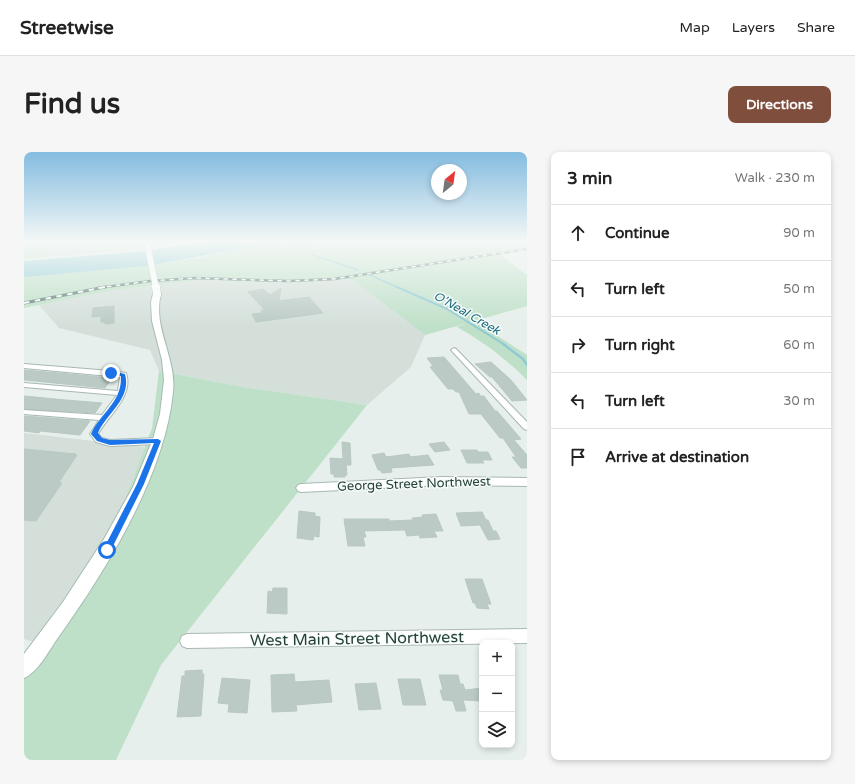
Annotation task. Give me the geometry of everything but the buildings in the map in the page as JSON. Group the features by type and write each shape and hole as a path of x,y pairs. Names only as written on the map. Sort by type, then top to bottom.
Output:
{"main road":[{"path":"24,669 68,610 107,550 140,484 158,441 167,401 169,368 157,325 154,300 157,294 152,270"}],"street":[{"path":"454,350 527,427"},
{"path":"24,366 122,374 124,376 124,385 118,401 99,424 94,434 100,440 110,443 158,441"},
{"path":"24,385 121,393"},
{"path":"24,412 105,418"},
{"name":"George Street Northwest","path":"301,488 442,481 527,482"},
{"name":"West Main Street Northwest","path":"186,641 527,636"}],"shaded area":[{"path":"351,279 425,335 411,367 367,405 243,387 159,371 150,350 59,328 39,305 116,290 200,280 294,283"},
{"path":"24,433 145,447 110,540 44,645 24,639"}],"green space":[{"path":"85,270 521,270 527,275 527,306 474,321 527,355 527,380 494,351 457,327 464,324 425,335 351,279 294,283 200,280 116,290 24,308 24,275"},
{"path":"159,371 243,387 367,405 161,665 116,760 24,760 24,670 110,540 152,428"}],"water":[{"path":"24,270 97,270 24,277"}],"waterway":[{"name":"O'Neal Creek","path":"370,275 399,288"},
{"name":"O'Neal Creek","path":"397,287 447,309 505,345"},
{"name":"O'Neal Creek","path":"503,344 523,359 527,365"}],"railway":[{"path":"104,287 150,281 195,278 288,281 334,279 389,270"},
{"path":"24,303 104,287"},
{"path":"98,288 104,287"}],"route":[{"path":"107,550 149,466 158,441 110,443 100,440 94,434 99,424 109,414 118,401 124,385 124,378 122,374 111,373"}]}
